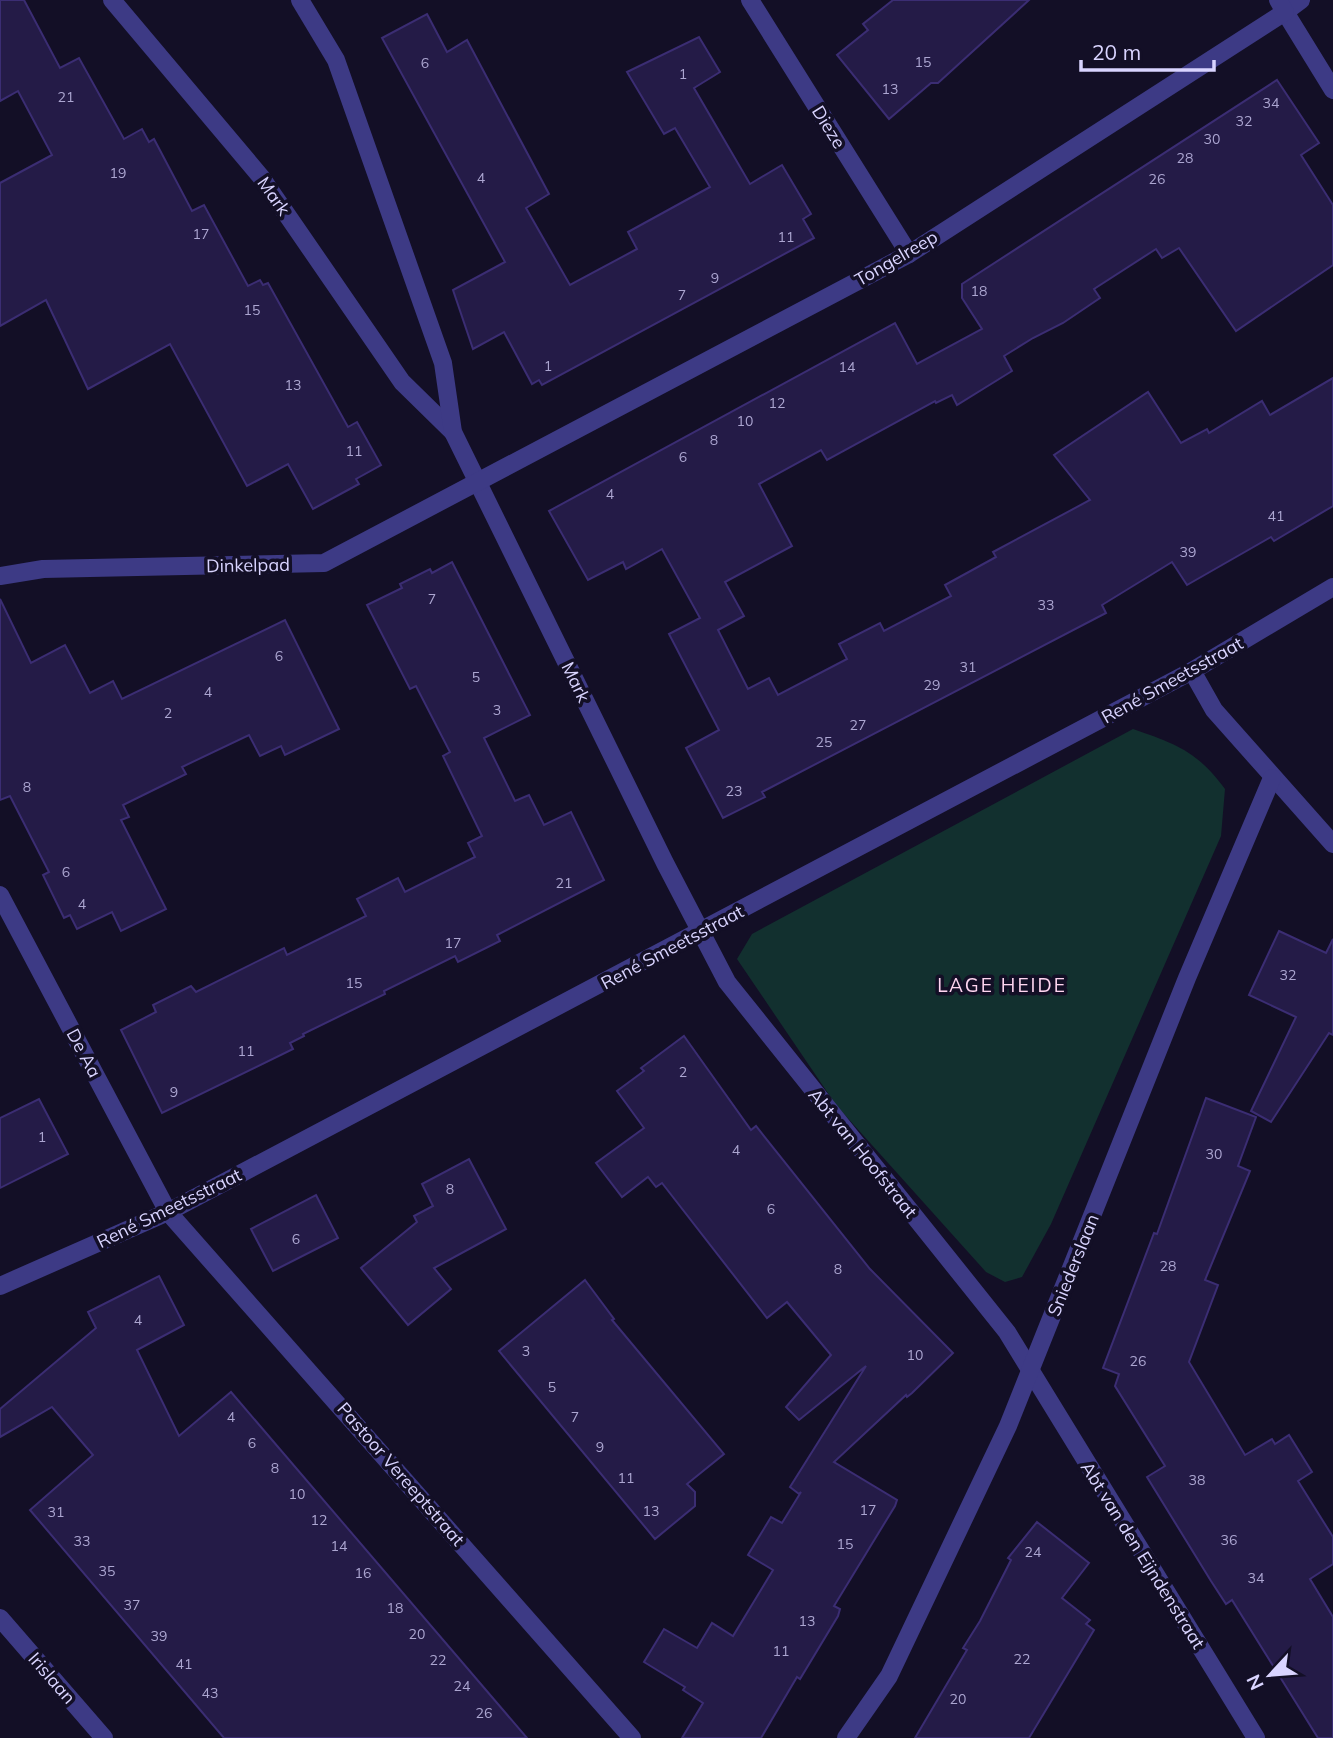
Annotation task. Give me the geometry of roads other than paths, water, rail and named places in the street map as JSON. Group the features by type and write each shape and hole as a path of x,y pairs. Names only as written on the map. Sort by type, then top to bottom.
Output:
{"street":[{"name":"Mark","path":"112,0 261,177 401,382 453,432"},
{"name":"Mark","path":"300,0 336,60 443,363 453,432 700,932"},
{"name":"Dieze","path":"750,0 909,254"},
{"name":"Tongelreep","path":"478,483 535,450 909,254 1282,6 1301,0"},
{"path":"1282,6 1333,90"},
{"name":"Dinkelpad","path":"0,576 43,569 324,563 478,483"},
{"name":"René Smeetsstraat","path":"0,1286 168,1212 1192,671 1333,587"},
{"path":"1192,671 1214,710 1333,844"},
{"name":"Sniederslaan","path":"846,1738 889,1676 1008,1426 1187,978 1272,778"},
{"name":"De Aa","path":"0,895 168,1212"},
{"name":"Abt van Hoofstraat","path":"700,932 727,982 1007,1332 1030,1372"},
{"name":"Pastoor Vereeptstraat","path":"168,1212 632,1738"},
{"name":"Abt van den Eijndenstraat","path":"1030,1372 1256,1738"},
{"name":"Irislaan","path":"0,1618 104,1738"}],"district":[{"name":"LAGE HEIDE","path":"1002,985"}]}
